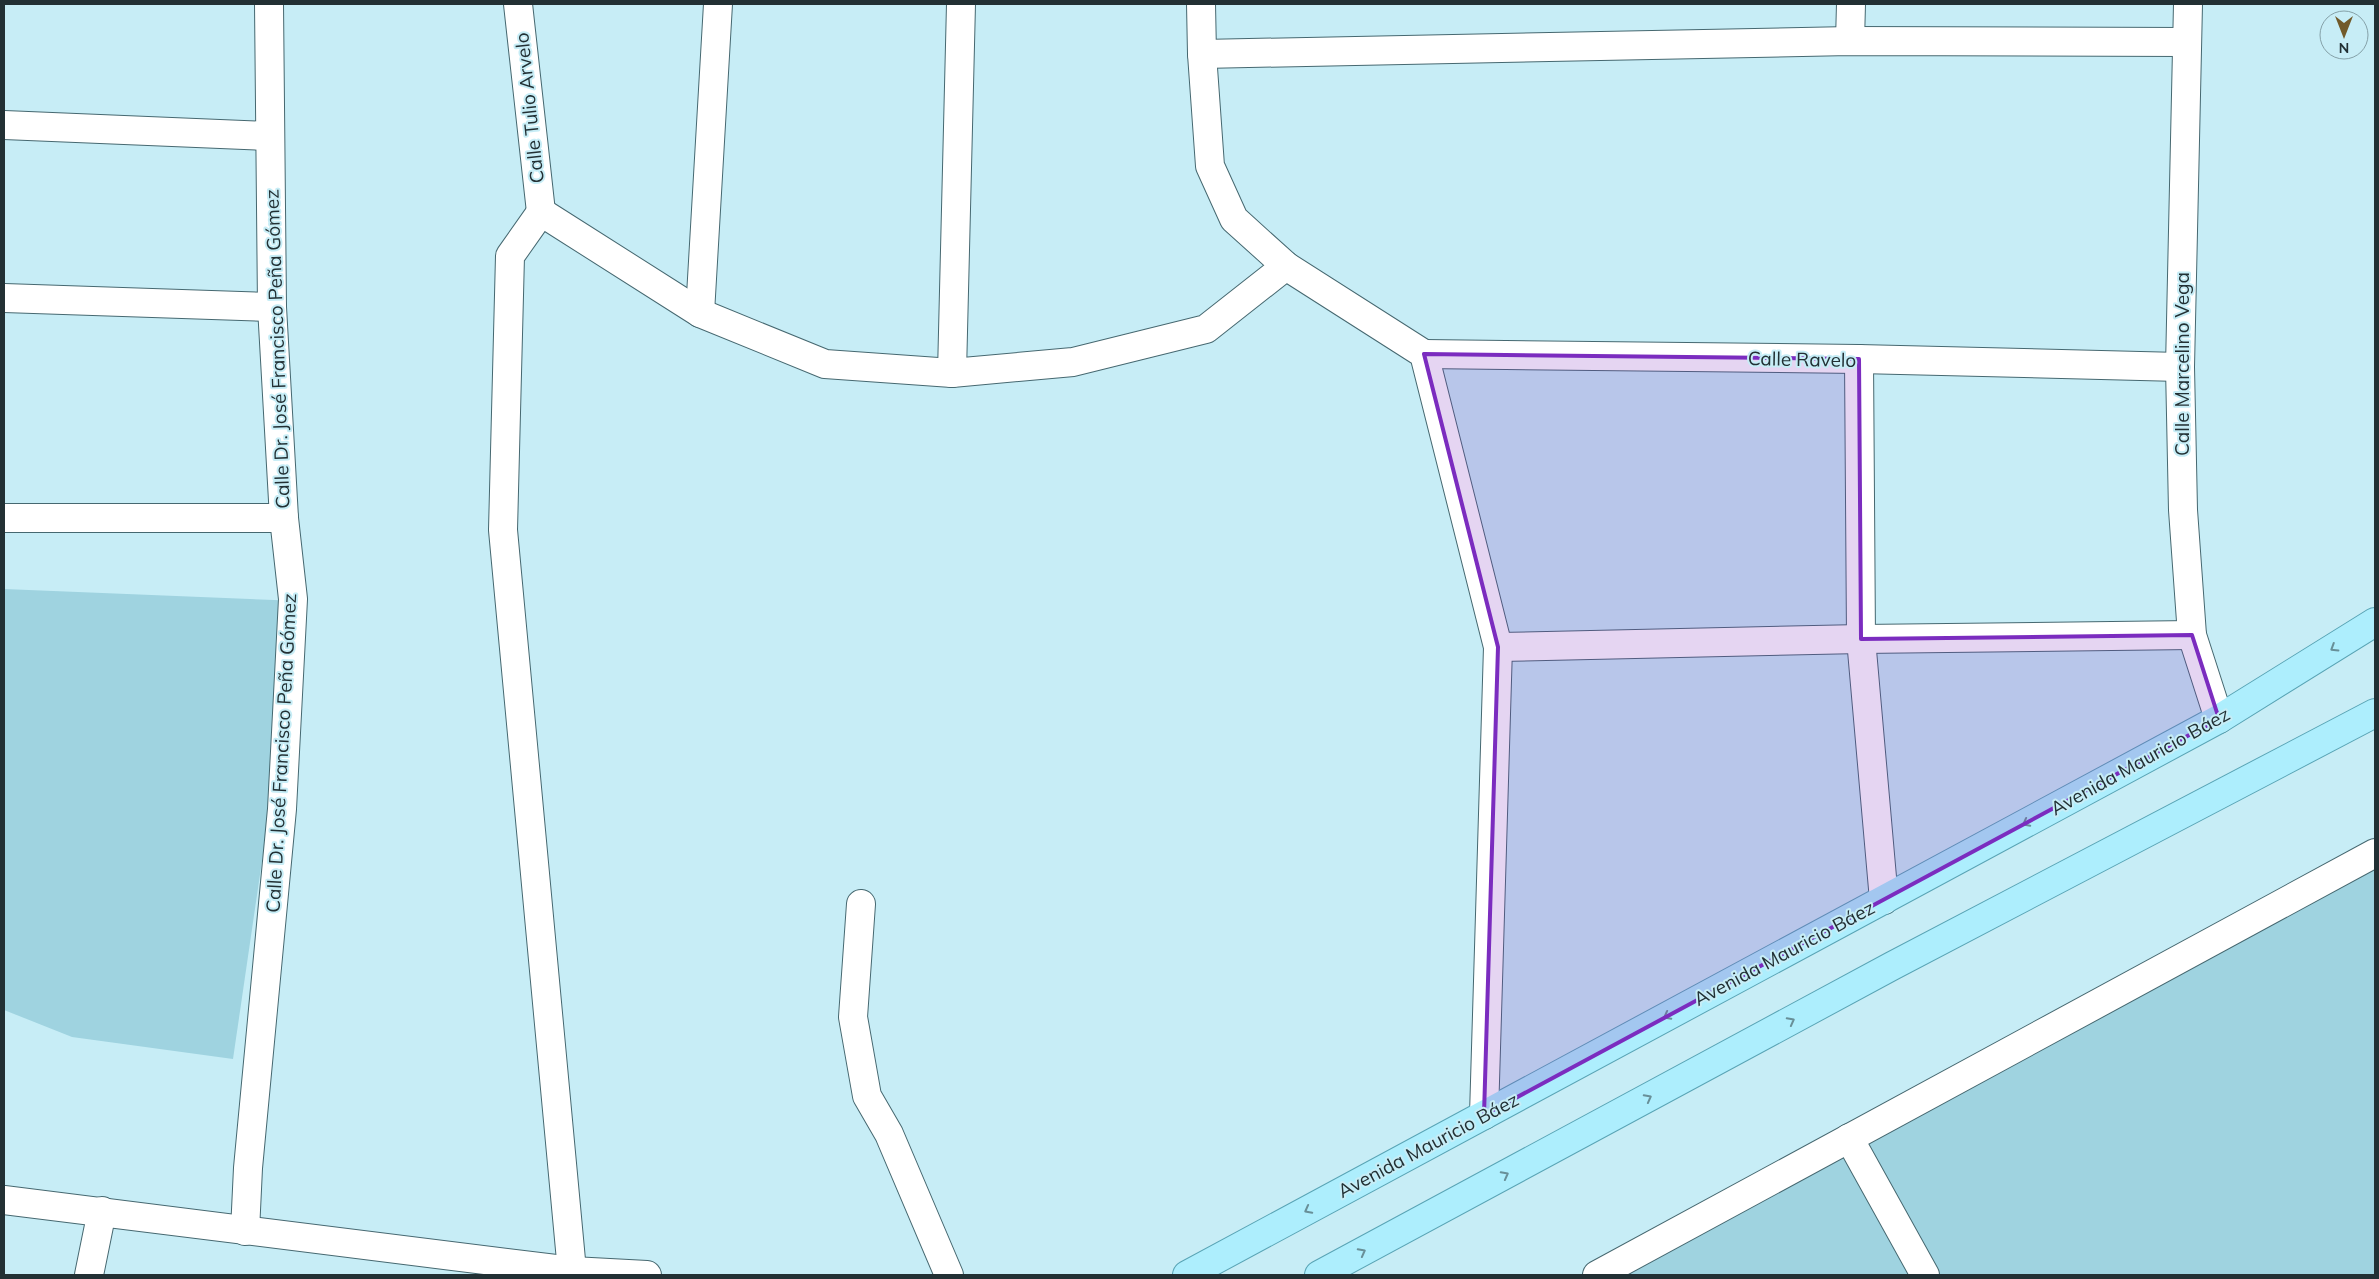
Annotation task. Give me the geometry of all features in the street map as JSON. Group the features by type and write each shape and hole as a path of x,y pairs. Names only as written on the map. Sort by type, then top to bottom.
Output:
{"main road":[{"name":"Avenida Mauricio Báez","path":"1188,1275 2219,719 2375,622"},
{"path":"1319,1275 1892,966 2375,713"}],"street":[{"name":"Calle Dr. José Francisco Peña Gómez","path":"245,1231 248,1168 282,809 293,599 284,518 272,307 269,4"},
{"name":"Calle Tulio Arvelo","path":"518,4 541,212"},
{"path":"700,313 718,4"},
{"path":"952,373 961,4"},
{"path":"1201,4 1202,54 1210,166 1234,219 1286,266 1424,354 1498,647 1484,1115"},
{"path":"1850,41 1851,4"},
{"name":"Calle Marcelino Vega","path":"2188,4 2180,367 2183,510 2192,635 2219,719"},
{"path":"1202,54 1850,41 2186,42"},
{"path":"4,124 269,136"},
{"path":"572,1271 503,530 510,256 541,212 700,313 825,364 952,373 1074,362 1206,330 1286,266"},
{"path":"4,298 272,307"},
{"name":"Calle Ravelo","path":"1424,354 1859,359 2180,367"},
{"path":"1859,359 1861,639 1884,900"},
{"path":"4,518 284,518"},
{"path":"1498,647 1861,639 2192,635"},
{"path":"1597,1275 2375,854"},
{"path":"862,904 853,1017 867,1096 888,1134 950,1275"},
{"path":"1849,1138 1925,1275"},
{"path":"4,1200 572,1271 648,1275"},
{"path":"89,1275 102,1211"}],"highlighted area":[{"path":"1424,354 1859,359 1861,639 2192,635 2219,719 1484,1115 1498,647"}],"shaded area":[{"path":"4,589 300,601 233,1059 72,1037 4,1010"},
{"path":"2375,837 2375,1275 1600,1275"}]}
